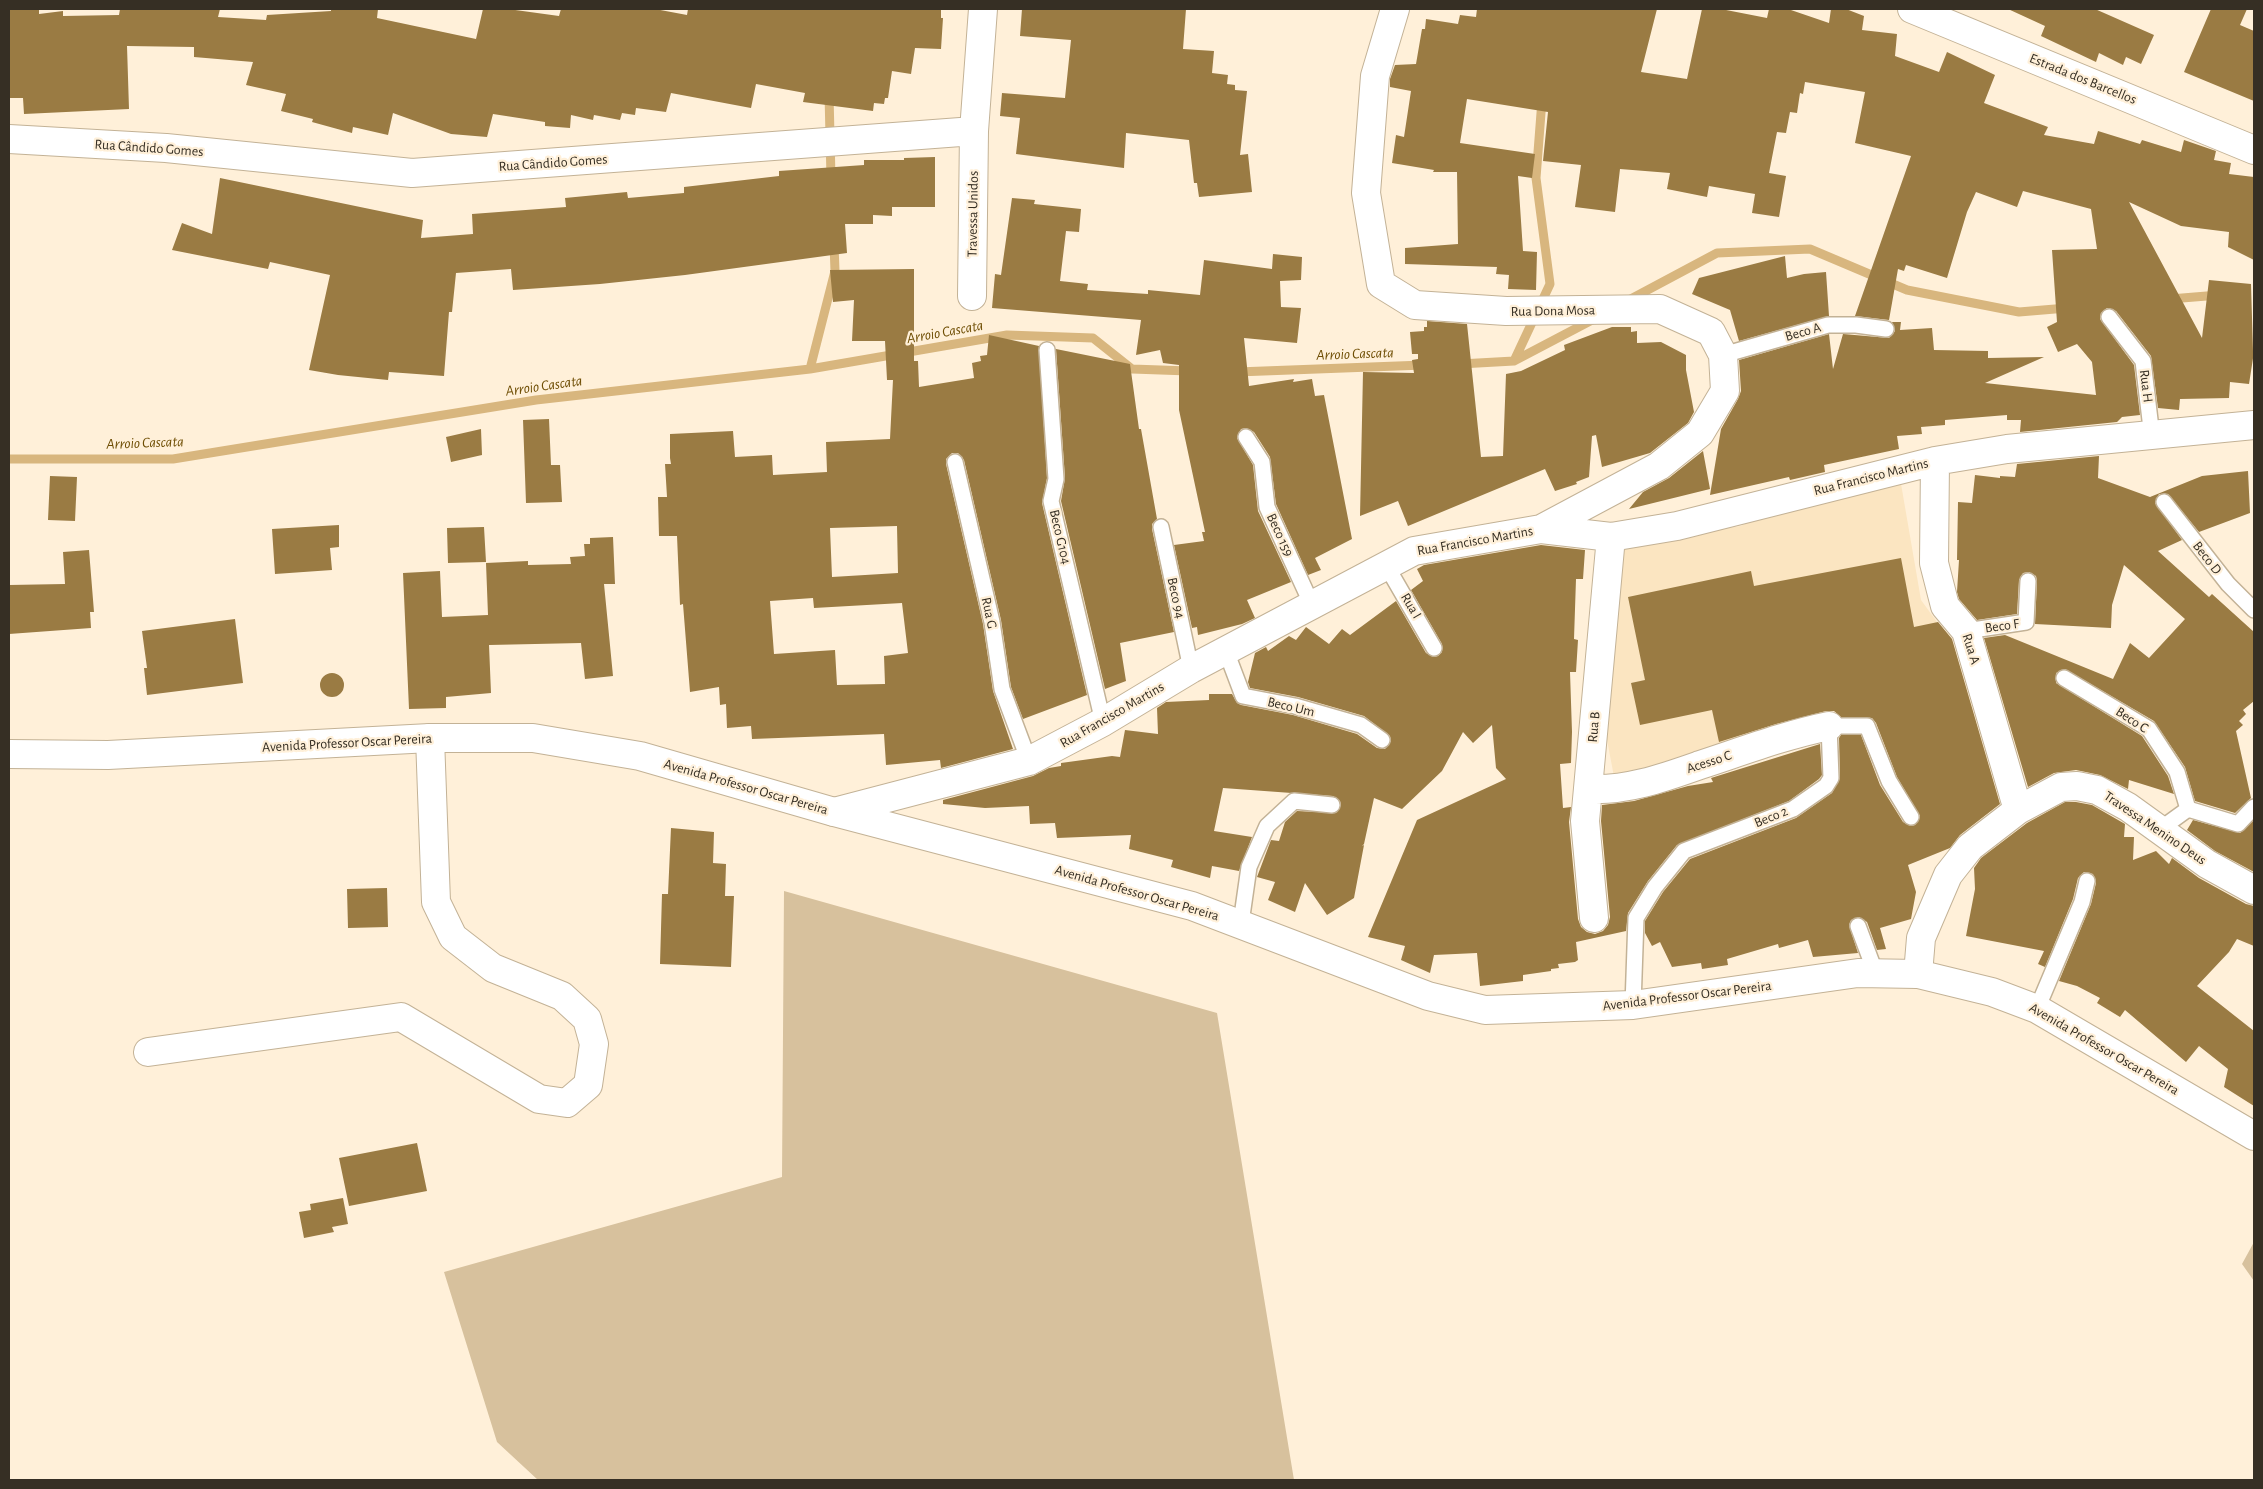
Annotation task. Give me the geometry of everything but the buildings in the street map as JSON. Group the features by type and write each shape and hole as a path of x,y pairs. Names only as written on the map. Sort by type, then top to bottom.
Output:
{"street":[{"path":"974,131 983,9"},
{"name":"Rua Dona Mosa","path":"1395,9 1375,76 1366,193 1381,284 1415,305 1506,311 1660,310 1711,332 1723,355 1725,391 1700,433 1659,466 1541,529"},
{"name":"Estrada dos Barcellos","path":"1912,9 2254,150"},
{"name":"Rua Cândido Gomes","path":"9,139 166,148 412,173 974,131"},
{"name":"Travessa Unidos","path":"972,296 974,131"},
{"name":"Rua Francisco Martins","path":"834,812 1029,761 1103,722 1191,669 1414,550 1541,529 1610,537 1677,526 1935,461 2008,450 2152,437 2254,425"},
{"name":"Rua A","path":"1935,461 1934,563 1945,606 1966,630 2018,810"},
{"name":"Rua B","path":"1594,918 1586,821 1610,537"},
{"name":"Acesso C","path":"1588,789 1608,790 1648,783 1798,733 1829,726"},
{"path":"148,1052 401,1017 539,1100 567,1103 588,1085 594,1044 587,1019 562,996 493,968 453,936 436,902 430,738"},
{"name":"Avenida Professor Oscar Pereira","path":"9,754 108,755 430,738 533,738 640,756 834,812 1192,906 1241,923 1428,996 1485,1010 1633,1005 1858,973 1918,974 1992,992 2037,1009 2254,1136"},
{"name":"Travessa Menino Deus","path":"1918,974 1921,938 1948,874 1970,846 2018,810 2061,787 2077,786 2098,790 2128,807 2206,864 2254,890"}],"lane":[{"name":"Rua H","path":"2109,317 2143,361 2152,437"},
{"name":"Beco A","path":"1723,355 1828,324 1886,329"},
{"name":"Beco G104","path":"1047,350 1056,479 1051,501 1103,722"},
{"name":"Beco 159","path":"1246,437 1262,462 1267,507 1312,605"},
{"name":"Rua G","path":"955,462 992,622 1002,689 1029,761"},
{"name":"Beco D","path":"2164,502 2228,584 2254,610"},
{"name":"Beco 94","path":"1161,527 1191,669"},
{"name":"Rua I","path":"1386,565 1434,648"},
{"name":"Beco F","path":"1966,630 2026,622 2028,581"},
{"name":"Beco Um","path":"1226,651 1243,696 1295,706 1361,725 1382,740"},
{"name":"Beco C","path":"2064,678 2149,729 2177,772 2188,809"},
{"path":"1829,726 1867,726 1889,782 1911,817"},
{"name":"Beco 2","path":"1633,1005 1636,918 1655,887 1684,851 1792,808 1826,786 1830,778 1829,726"},
{"path":"1241,923 1249,868 1267,826 1294,801 1332,805"},
{"path":"2158,830 2188,809 2238,824 2254,807"},
{"path":"2037,1009 2082,902 2087,881"},
{"path":"1858,926 1876,974"}],"shaded area":[{"path":"1900,478 1921,600 1937,622 1843,699 1824,718 1615,782 1600,703 1618,544 1741,526 1768,511"},
{"path":"784,891 1217,1013 1294,1480 538,1480 497,1442 444,1272 782,1177"},
{"path":"2254,1242 2254,1281 2242,1264"}],"waterway":[{"path":"829,94 831,178"},
{"name":"Arroio Cascata","path":"1460,364 1514,361 1550,284 1536,178 1542,100"},
{"path":"810,369 835,271 834,244"},
{"path":"1627,301 1717,253 1810,249 1907,290 2019,312 2067,308"},
{"path":"2170,299 2219,295"},
{"path":"1514,361 1594,319"},
{"name":"Arroio Cascata","path":"9,459 173,459 536,400 810,369 1007,335 1093,338 1132,369 1189,371"},
{"name":"Arroio Cascata","path":"1237,372 1424,365"}]}
